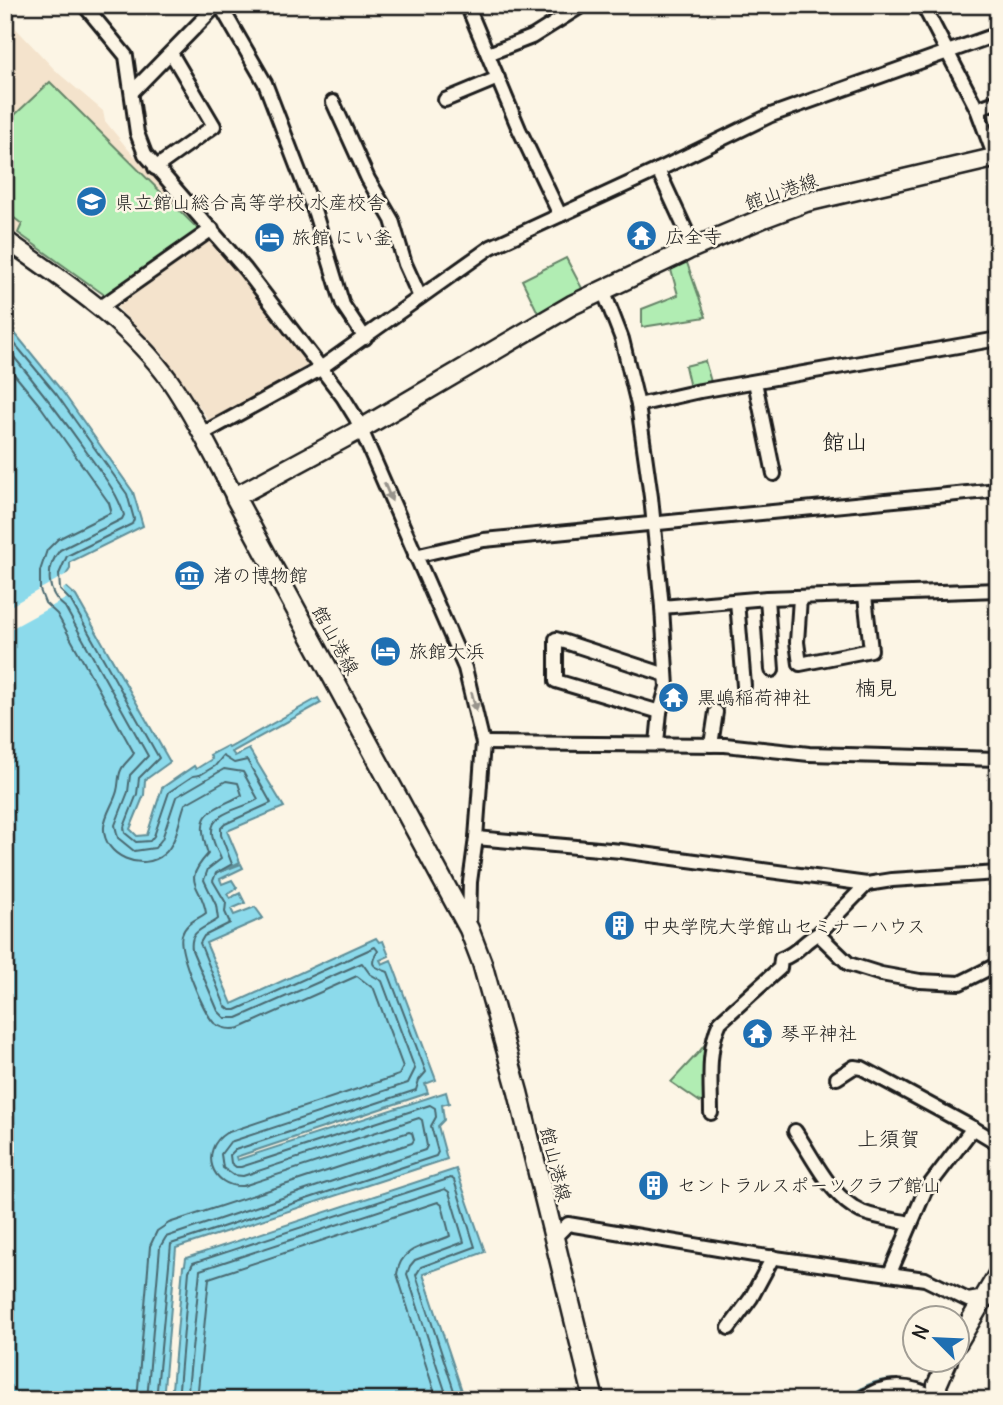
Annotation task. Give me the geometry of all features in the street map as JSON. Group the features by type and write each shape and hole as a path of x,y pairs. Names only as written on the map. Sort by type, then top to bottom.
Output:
{"main road":[{"name":"館山港線","path":"594,1400 511,1067 482,962 469,929 235,498 361,429 572,305 694,248 806,202 997,159"},
{"path":"972,1323 991,1298 998,1274"},
{"path":"937,1394 943,1374"}],"street":[{"path":"84,5 126,56 141,147 155,168 212,229 343,397 361,429 465,668 483,743 470,882 469,929"},
{"path":"132,92 218,5 265,83 315,212 343,305 365,338"},
{"path":"467,5 519,129 560,215"},
{"path":"488,54 532,37 583,5"},
{"path":"923,5 977,109 997,159"},
{"path":"202,435 315,372 491,247 771,115 998,34"},
{"path":"155,168 214,126 171,53"},
{"path":"445,100 498,78"},
{"path":"977,109 998,101"},
{"path":"333,102 368,178 393,220 405,264 420,297"},
{"path":"659,170 694,248"},
{"path":"101,307 212,229"},
{"path":"5,239 101,307 136,340 171,382 235,498"},
{"path":"603,290 622,339 638,405 654,524 667,688 660,712 657,743"},
{"path":"638,405 998,339"},
{"path":"755,382 774,474"},
{"path":"415,556 484,540 998,491"},
{"path":"662,607 767,598 998,590"},
{"path":"800,598 797,642 800,664 871,650 865,596"},
{"path":"767,598 772,670"},
{"path":"737,601 744,686"},
{"path":"660,712 556,681 556,639 666,675"},
{"path":"711,745 716,712"},
{"path":"483,743 657,743 809,754 998,759"},
{"path":"476,838 621,852 867,884 998,873"},
{"path":"711,1113 711,1063 720,1022 780,968 780,959 794,954 818,934 867,884"},
{"path":"818,934 849,964 881,974 920,981 960,983 998,964"},
{"path":"837,1078 854,1067 862,1068 998,1143"},
{"path":"890,1273 925,1191 973,1128"},
{"path":"796,1131 835,1192 850,1205 877,1217 911,1223"},
{"path":"553,1239 568,1224 925,1279 968,1300 991,1298"},
{"path":"729,1328 751,1298 773,1257"},
{"path":"860,1400 872,1391 895,1385 937,1394"}],"shaded area":[{"name":"県立館山総合高等学校 水産校舎","path":"5,17 57,72 103,111 105,121 204,229 313,364 312,369 210,422 164,355 106,296 5,225"}],"green space":[{"path":"50,82 199,230 106,296 18,233 22,224 5,211 5,124"},
{"path":"566,258 584,292 539,315 522,280"},
{"path":"686,260 706,317 642,327 642,309 678,295 671,270"},
{"path":"705,361 711,382 690,388 685,366"},
{"path":"712,1035 708,1094 705,1101 700,1102 671,1082"}],"water":[{"path":"5,321 62,391 133,492 143,526 70,562 66,575 66,587 76,596 170,762 145,780 144,795 130,829 137,836 147,835 162,788 194,766 196,769 212,759 210,755 227,746 229,748 318,698 321,703 232,752 235,756 249,749 284,807 227,831 240,862 220,872 241,864 243,868 220,879 222,884 232,880 237,888 227,894 230,898 240,893 245,903 231,909 234,915 255,907 263,918 206,943 232,1004 376,938 379,942 383,941 389,956 380,960 382,964 391,960 436,1080 425,1084 428,1093 236,1157 237,1160 446,1092 449,1103 442,1105 444,1120 438,1126 447,1159 176,1248 163,1400 5,1400"},
{"path":"456,1169 485,1252 423,1274 465,1400 171,1400 183,1266 186,1258"}],"pier":[{"path":"74,570 69,576 69,585 63,589 67,598 5,632 5,609"}],"waterway":[{"path":"848,1400 861,1389 876,1383 891,1380 908,1382"},
{"path":"943,1391 959,1400"}],"place":[{"name":"県立館山総合高等学校 水産校舎","path":"92,202"},
{"name":"広全寺","path":"642,236"},
{"name":"旅館 にい釜","path":"269,237"},
{"name":"渚の博物館","path":"190,575"},
{"name":"旅館大浜","path":"386,651"},
{"name":"黒嶋稲荷神社","path":"674,697"},
{"name":"中央学院大学館山セミナーハウス","path":"619,926"},
{"name":"琴平神社","path":"758,1033"},
{"name":"セントラルスポーツクラブ館山","path":"654,1185"}],"district":[{"name":"館山","path":"845,442"},
{"name":"楠見","path":"876,688"},
{"name":"上須賀","path":"889,1139"}]}
